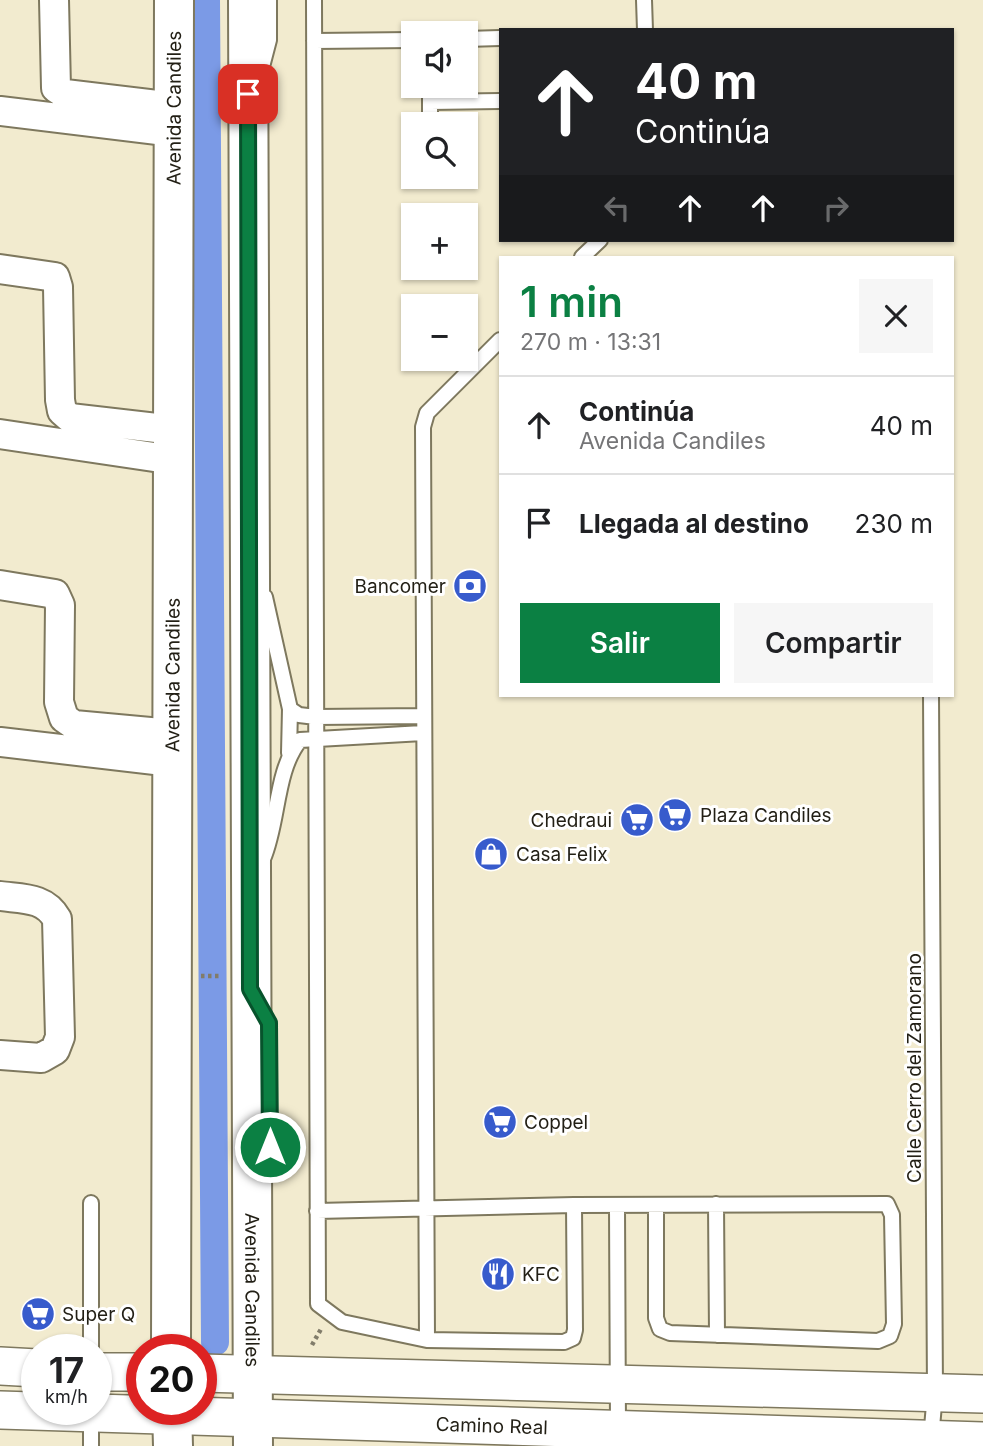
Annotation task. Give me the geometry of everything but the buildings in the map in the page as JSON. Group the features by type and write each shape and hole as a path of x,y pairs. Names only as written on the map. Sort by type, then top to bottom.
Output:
{"main road":[{"name":"Avenida Candiles","path":"171,1334 174,0"},
{"name":"Avenida Candiles","path":"248,0 250,889 240,983 250,1206 253,1432"}],"street":[{"path":"54,0 56,88 65,94 174,120"},
{"path":"0,111 174,120"},
{"path":"0,269 55,277 58,287 62,411 70,418 174,445"},
{"path":"0,434 174,445"},
{"path":"0,584 55,593 60,605 59,702 64,718 74,725 172,748"},
{"path":"0,742 172,748"},
{"path":"0,897 38,901 50,906 57,919 60,1037 55,1050 41,1058 0,1055"},
{"path":"0,1366 21,1367"},
{"path":"217,1373 983,1394"},
{"name":"Camino Real","path":"0,1410 21,1413"},
{"name":"Camino Real","path":"182,1425 253,1432 618,1430 983,1441"}],"lane":[{"path":"248,118 269,40 269,0"},
{"path":"314,0 318,1304 342,1322 427,1340 564,1342 573,1338 574,1205"},
{"path":"644,0 645,28"},
{"path":"478,39 499,38"},
{"path":"314,41 401,40"},
{"path":"430,98 430,112"},
{"path":"430,103 499,102"},
{"path":"583,256 598,242"},
{"path":"427,1340 424,419 499,341"},
{"path":"249,538 281,660 290,709 289,753 271,840 250,889"},
{"name":"Calle Cerro del Zamorano","path":"931,697 935,1393 931,1440"},
{"path":"290,709 299,715 316,717 424,716"},
{"path":"289,753 300,740 316,737 424,733"},
{"path":"240,983 269,1023"},
{"path":"250,1206 270,1168"},
{"path":"91,1203 91,1334"},
{"path":"317,1211 574,1205 617,1207 656,1205 716,1204 887,1204 892,1215 894,1324 890,1336 878,1341 670,1333 660,1329 656,1318 656,1205"},
{"path":"716,1204 717,1335"},
{"path":"617,1207 618,1430"}],"path":[{"path":"190,976 240,983"}],"waterway":[{"path":"206,0 215,1334"}],"place":[{"name":"Bancomer","path":"470,586"},
{"name":"Plaza Candiles","path":"675,815"},
{"name":"Chedraui","path":"637,820"},
{"name":"Casa Felix","path":"491,854"},
{"name":"Coppel","path":"500,1122"},
{"name":"KFC","path":"498,1274"},
{"name":"Super Q","path":"38,1314"}],"route":[{"path":"248,94 250,989 269,1023 270,1147"}]}
